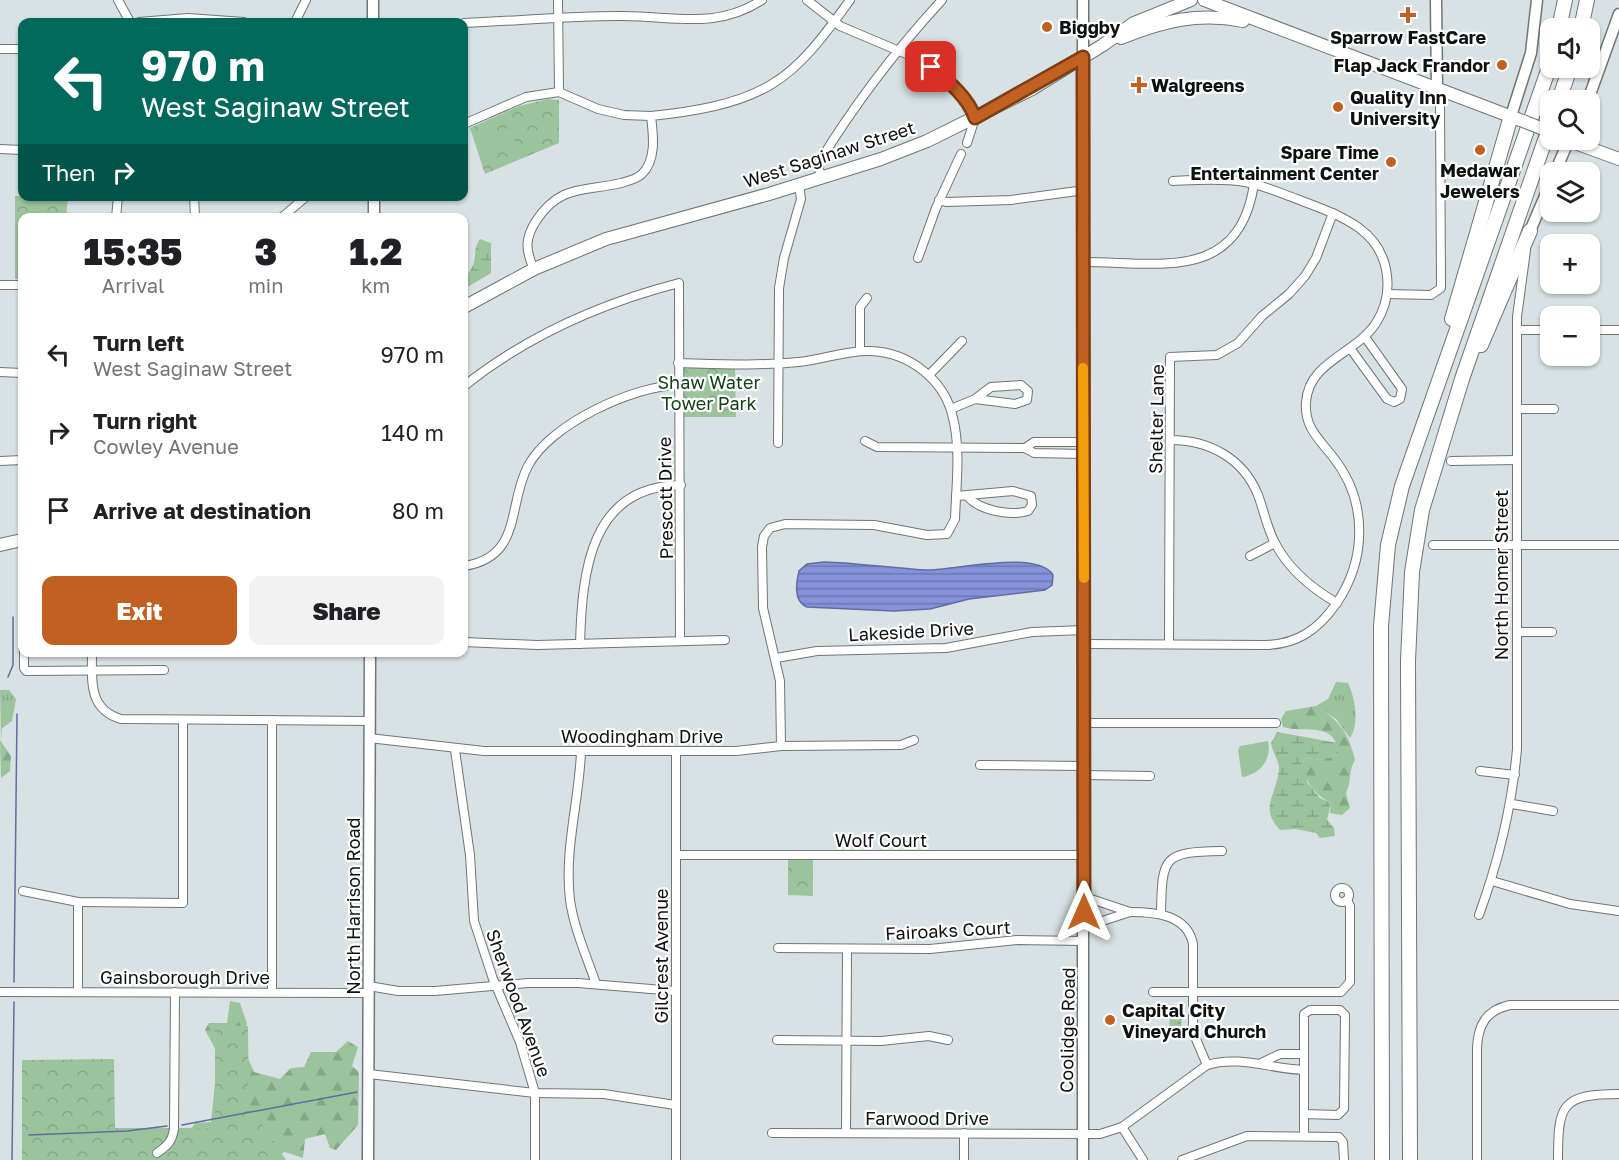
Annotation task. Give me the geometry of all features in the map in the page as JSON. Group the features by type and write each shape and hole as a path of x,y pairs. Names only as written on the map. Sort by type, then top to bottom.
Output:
{"highway":[{"path":"1561,18 1565,0"},
{"path":"1583,18 1587,0"},
{"path":"1423,424 1545,78"},
{"path":"1382,1160 1383,578 1392,523 1517,119"},
{"path":"1410,1160 1409,602 1422,510 1483,313 1541,150"},
{"path":"1422,510 1466,382 1530,231"}],"main road":[{"name":"West Saginaw Street","path":"468,305 534,268 606,239 799,185 904,150 975,118 1083,57 1134,23 1191,0"},
{"path":"1204,0 1540,128"},
{"path":"1103,45 1157,23 1192,18 1227,18 1281,31"},
{"path":"1595,150 1619,159"},
{"path":"0,545 18,541"}],"street":[{"path":"118,0 128,18"},
{"path":"297,18 306,0"},
{"path":"373,0 373,18"},
{"path":"558,0 559,92"},
{"path":"468,23 638,16 702,21 731,14 762,0"},
{"path":"807,0 834,22 854,33 918,59 945,78 972,109 975,118 967,143"},
{"path":"468,122 526,97 559,92 598,109 624,115 651,116 722,103 771,85 804,58 850,0"},
{"path":"821,178 818,164 898,50 942,0"},
{"name":"Coolidge Road","path":"1083,0 1085,190 1083,1160"},
{"path":"1387,294 1431,295 1441,288 1440,102 1437,88 1436,0"},
{"path":"1517,119 1530,53 1537,0"},
{"path":"1592,90 1619,14"},
{"path":"0,49 18,49"},
{"path":"534,268 527,253 527,238 537,219 550,203 569,191 608,186 637,178 647,168 652,151 651,116"},
{"path":"0,149 18,150"},
{"path":"918,258 939,200 961,154"},
{"path":"1084,644 1287,644 1301,639 1313,630 1337,603 1346,590 1357,560 1360,537 1358,512 1352,489 1342,468 1309,426 1306,405 1309,388 1320,370 1365,337 1381,314 1387,294 1386,271 1376,244 1358,226 1333,213 1254,184 1235,181 1173,181"},
{"path":"1084,262 1176,262 1193,261 1212,255 1238,232 1254,184"},
{"path":"778,443 780,272 801,199 799,185"},
{"path":"939,200 967,203 1011,200 1085,190"},
{"path":"285,213 294,201"},
{"path":"1530,231 1540,208"},
{"name":"Shelter Lane","path":"1169,644 1170,357 1217,355 1238,344 1262,316 1289,294 1305,276 1316,258 1333,213"},
{"name":"North Homer Street","path":"1479,915 1492,880 1512,804 1515,775 1517,330 1519,291 1530,231"},
{"name":"Prescott Drive","path":"468,383 507,355 578,318 628,297 679,283 680,640"},
{"path":"0,285 18,285"},
{"path":"860,351 860,307 867,298"},
{"path":"1517,330 1540,330"},
{"path":"1600,330 1619,330"},
{"path":"1350,348 1387,399 1394,402 1400,399 1401,387 1365,337"},
{"path":"929,375 963,341"},
{"path":"678,363 801,362 860,351 891,354 910,362 929,375 951,409 956,448 956,496 954,524 943,536 874,525 785,524 770,528 764,536 762,593 765,622 776,658 781,694 781,746"},
{"path":"0,372 18,373"},
{"path":"951,409 975,399 987,389 1000,385 1021,385 1028,391 1027,400 1020,404 975,399"},
{"path":"468,565 484,560 504,543 511,530 524,473 536,454 550,439 586,416 626,397 653,387 678,386"},
{"path":"1516,409 1554,409"},
{"path":"1170,440 1206,445 1226,455 1240,467 1254,487 1275,543 1301,578 1337,603"},
{"path":"866,441 877,447 1024,448 1034,442 1083,448"},
{"path":"0,461 18,460"},
{"path":"1451,461 1517,460"},
{"path":"580,644 587,574 602,525 619,505 633,495 654,487 681,485"},
{"path":"956,496 968,497 1013,491 1031,496 1032,506 1028,511 1012,513 975,504 968,497"},
{"path":"1250,556 1275,543"},
{"path":"1433,545 1619,545"},
{"name":"Lakeside Drive","path":"776,658 817,651 946,648 1032,632 1084,630"},
{"path":"1517,632 1552,632"},
{"path":"468,642 580,644 725,640"},
{"path":"24,657 26,670 164,670"},
{"path":"93,657 93,690 98,704 114,717 132,720 370,721"},
{"name":"North Harrison Road","path":"368,1160 370,657"},
{"path":"22,891 78,902 183,903 183,720"},
{"path":"272,720 272,992"},
{"path":"1084,723 1276,723"},
{"name":"Woodingham Drive","path":"369,738 455,750 580,752 736,751 781,746 901,745 914,740"},
{"name":"Sherwood Avenue","path":"455,750 470,855 474,921 496,986 520,1042 535,1093 535,1160"},
{"path":"580,752 570,846 570,898 579,935 596,984"},
{"name":"Gilcrest Avenue","path":"676,752 676,1160"},
{"path":"980,765 1150,776"},
{"path":"1480,771 1515,775"},
{"path":"1512,804 1553,811"},
{"path":"1161,914 1163,870 1170,859 1190,851 1222,851"},
{"name":"Wolf Court","path":"677,855 1084,855"},
{"path":"1492,880 1570,904 1619,911"},
{"path":"1084,897 1130,912 1161,914 1180,923 1192,938 1193,1032 1207,1065"},
{"path":"1153,992 1273,990 1333,993 1345,989 1350,982 1347,900"},
{"path":"78,902 78,992"},
{"path":"1084,927 1130,912"},
{"name":"Fairoaks Court","path":"778,948 945,949 1017,940 1084,940"},
{"path":"846,1133 847,949"},
{"name":"Gainsborough Drive","path":"0,992 272,992 369,989 408,991 559,982 675,992"},
{"path":"157,1153 167,1147 173,1138 175,992"},
{"path":"1477,1160 1478,1034 1486,1017 1499,1008 1520,1005 1619,1005"},
{"path":"1304,1114 1338,1115 1344,1109 1345,1015 1340,1010 1305,1012 1304,1054 1304,1070 1304,1114 1304,1136"},
{"path":"777,1040 847,1041 929,1036 948,1040"},
{"path":"1262,1063 1275,1056 1304,1054"},
{"path":"1275,1056 1271,1062 1275,1068"},
{"path":"1143,1160 1122,1127 1207,1065 1222,1062 1262,1063 1275,1068 1304,1070"},
{"path":"369,1074 535,1093 604,1094 675,1104"},
{"path":"1558,1160 1559,1124 1567,1105 1575,1099 1590,1094 1619,1094"},
{"name":"Farwood Drive","path":"772,1133 1083,1134 1106,1133 1122,1127"},
{"path":"964,1133 964,1160"},
{"path":"1182,1160 1241,1137 1304,1136 1341,1138 1344,1144 1344,1160"}],"green space":[{"path":"548,99 559,100 559,143 485,174 470,128 519,106"},
{"path":"509,128 516,144 484,157 477,141"},
{"path":"15,196 18,196 18,201 68,201 66,213 18,213 18,279 15,279"},
{"path":"480,239 491,243 491,273 468,287 468,274 473,266"},
{"name":"Shaw Water Tower Park","path":"735,367 736,417 683,417 683,368"},
{"path":"1336,682 1348,683 1353,696 1356,718 1350,738 1336,719 1316,706 1328,699"},
{"path":"0,690 9,690 16,699 12,721 2,728 1,740"},
{"path":"1316,706 1342,728 1350,742 1355,760 1346,793 1350,808 1342,815 1330,813 1331,803 1312,787 1301,765 1305,758 1322,760 1338,754 1332,736 1318,730 1283,727 1281,719 1286,711"},
{"path":"1277,732 1338,743 1338,754 1322,760 1305,758 1301,765 1307,773 1307,782 1320,798 1331,803 1327,820 1334,828 1335,836 1320,838 1316,833 1295,829 1280,830 1274,822 1270,808 1279,767 1271,743"},
{"path":"0,740 11,756 10,771 1,778"},
{"path":"1268,741 1268,754 1263,765 1254,773 1242,777 1238,750 1240,746"},
{"path":"788,859 813,859 813,896 788,895"},
{"path":"230,1001 240,1003 247,1024 237,1043 247,1056 254,1072 280,1079 291,1068 304,1067 311,1052 336,1052 348,1041 358,1047 352,1066 359,1072 358,1125 336,1150 330,1148 325,1134 305,1139 303,1158 285,1152 265,1160 172,1160 195,1123 211,1122 218,1054 205,1030 209,1023 227,1023"},
{"path":"1170,1007 1182,1007 1181,1038 1169,1038"},
{"path":"215,1026 248,1026 249,1119 259,1119 286,1160 22,1160 22,1060 114,1059 115,1128 215,1128"}],"water":[{"path":"824,562 925,570 1013,562 1044,567 1053,575 1052,585 1045,590 969,599 930,609 894,611 807,607 799,601 797,586 799,571 807,564"}],"waterway":[{"path":"8,677 13,665 13,617"},
{"path":"14,982 17,714"},
{"path":"12,1160 14,1002"},
{"path":"182,1125 357,1092"},
{"path":"29,1135 127,1131 167,1126"}],"slow traffic":[{"path":"1083,368 1084,578"}],"place":[{"name":"Sparrow FastCare","path":"1408,15"},
{"name":"Biggby","path":"1047,27"},
{"name":"Flap Jack Frandor","path":"1502,65"},
{"name":"Walgreens","path":"1139,85"},
{"name":"Quality Inn University","path":"1338,107"},
{"name":"Medawar Jewelers","path":"1480,150"},
{"name":"Spare Time Entertainment Center","path":"1391,162"},
{"name":"Capital City Vineyard Church","path":"1110,1020"}],"route":[{"path":"931,67 957,91 972,109 975,118 1032,89 1083,57 1085,169 1083,298 1084,912"}]}
